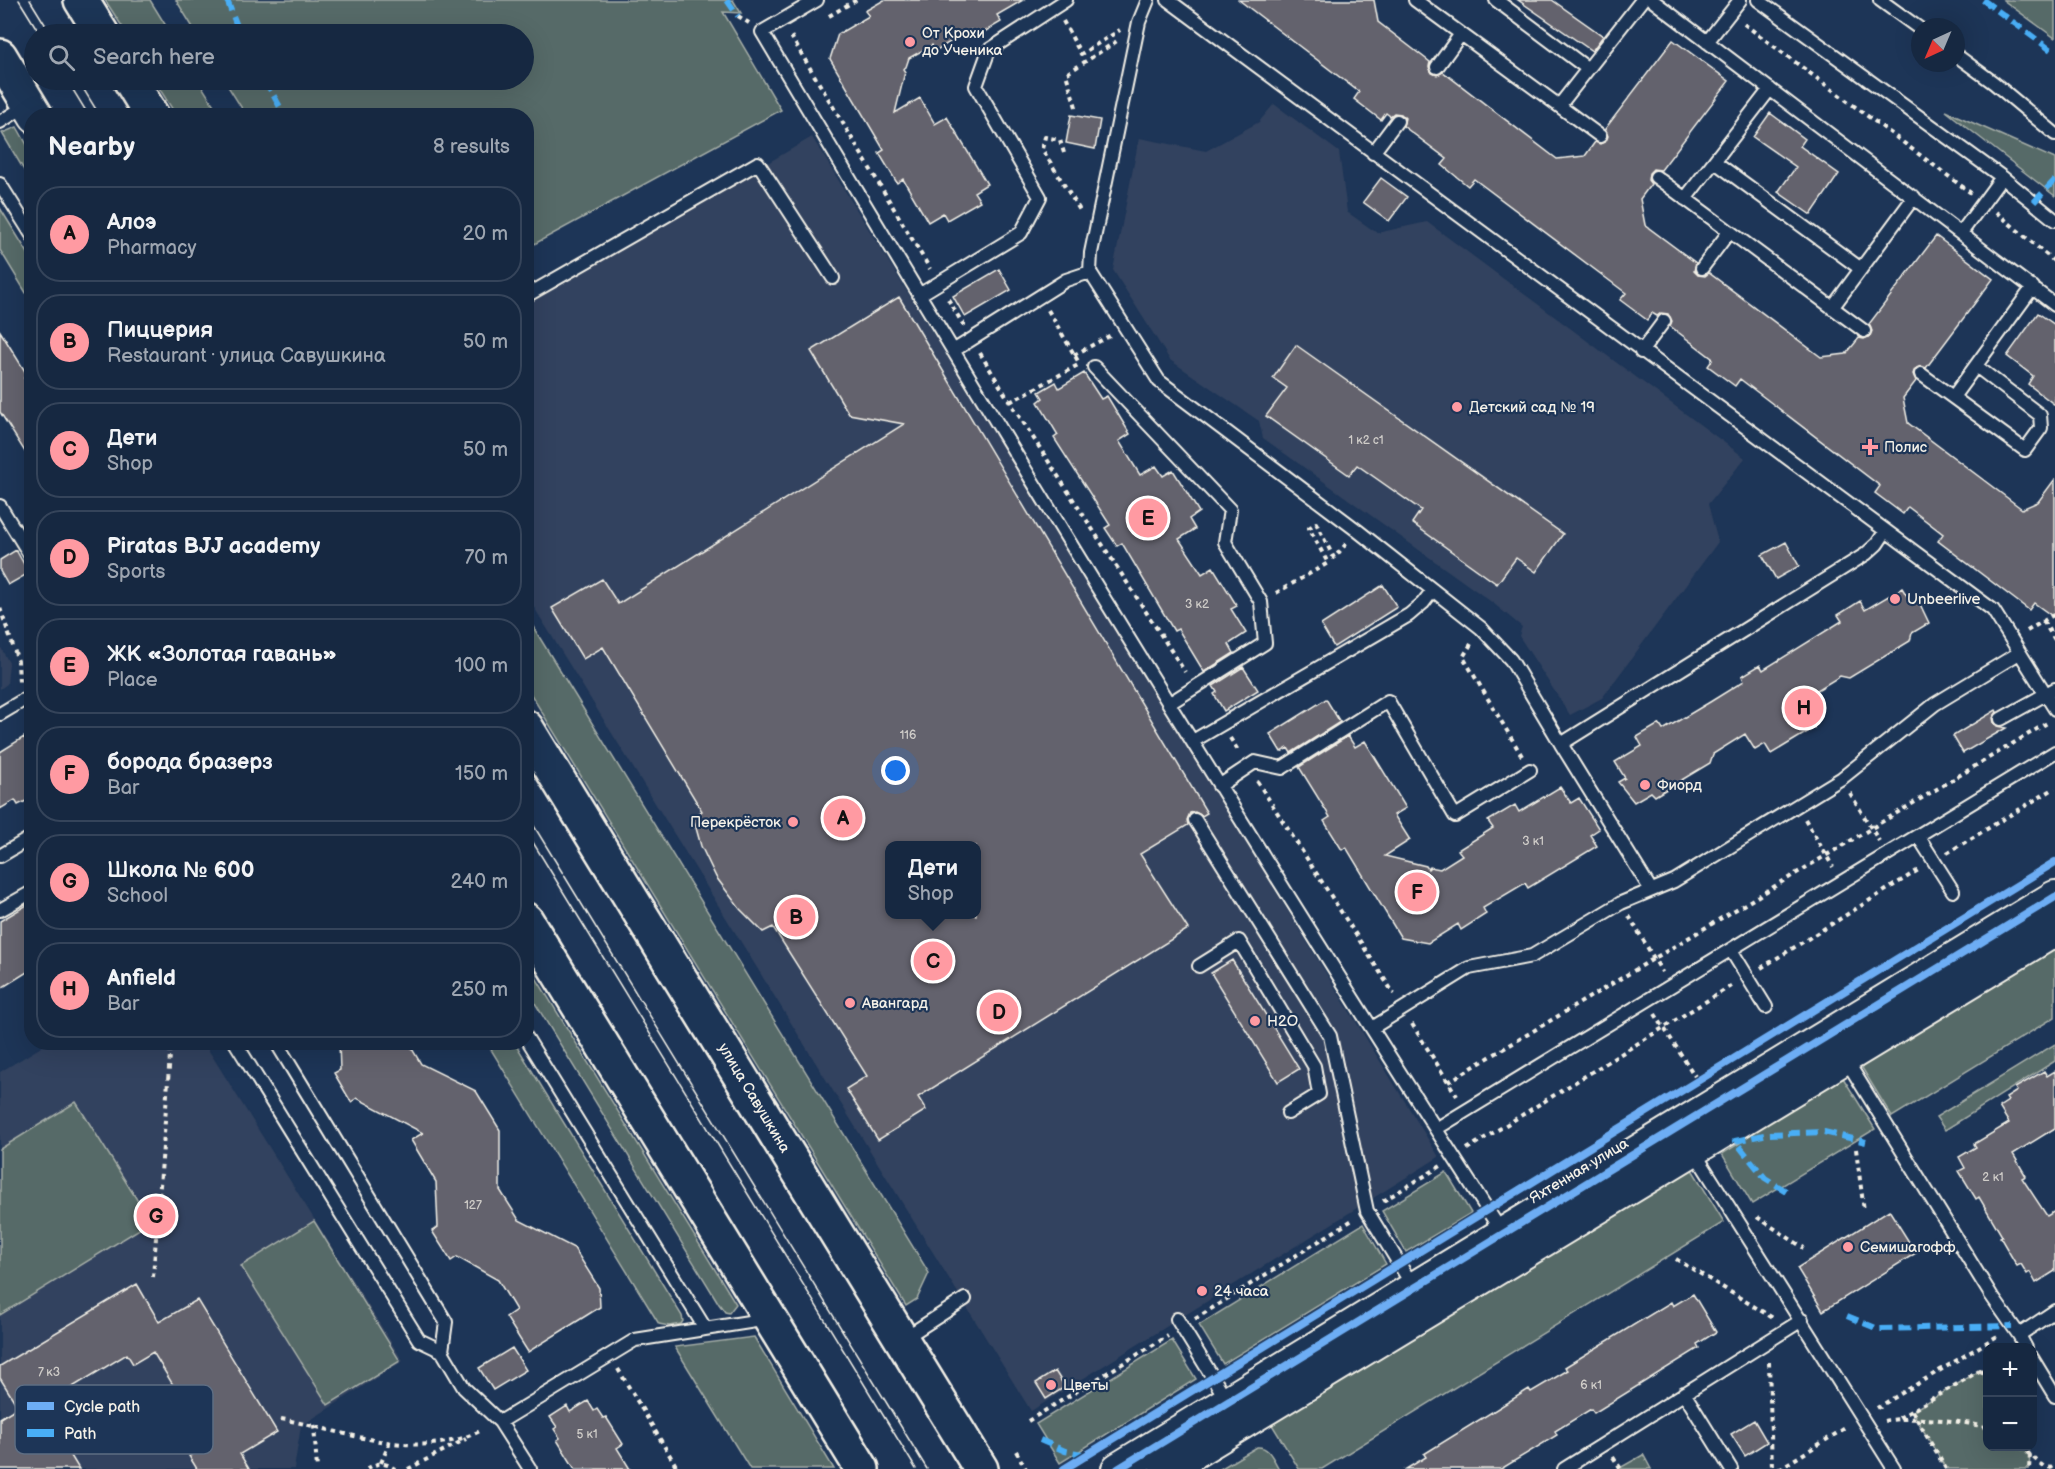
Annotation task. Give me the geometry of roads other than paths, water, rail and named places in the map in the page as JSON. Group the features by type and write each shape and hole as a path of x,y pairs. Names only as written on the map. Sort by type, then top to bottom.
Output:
{"main road":[{"path":"81,0 96,24"},
{"path":"0,56 32,108"},
{"path":"136,90 147,108"},
{"name":"улица Савушкина","path":"534,740 981,1469"},
{"path":"534,933 862,1469"}],"street":[{"path":"1118,1469 1234,1413 1421,1300 1837,1046 2055,897"},
{"path":"1837,1046 2055,930"},
{"path":"1166,1469 1234,1413"}],"lane":[{"path":"817,0 762,32 919,295 1219,786 1510,1245"},
{"path":"919,295 1021,233 1040,197 976,86 989,50 1066,0"},
{"path":"1148,0 1139,22 1119,115 1091,253 1090,272 1159,381 1481,628 1511,660 1651,890"},
{"path":"1168,0 1992,610 2019,653 2050,692 2055,710"},
{"path":"1415,0 1600,136"},
{"path":"1496,0 1588,69"},
{"path":"1559,106 1642,0"},
{"path":"1652,0 2055,305"},
{"path":"1707,42 1740,0"},
{"path":"1758,0 2002,177 2055,220"},
{"path":"1880,0 1911,22"},
{"path":"1437,67 1461,34"},
{"path":"1965,62 2055,134"},
{"path":"1685,199 1770,89"},
{"path":"0,122 24,113"},
{"path":"1372,153 1396,121"},
{"path":"1714,162 1861,269"},
{"path":"534,291 758,163 833,278"},
{"path":"1656,177 1864,331"},
{"path":"1961,233 2002,177"},
{"path":"0,184 24,222"},
{"path":"1832,308 1914,197"},
{"path":"1702,268 1729,232"},
{"path":"953,351 1066,280 1090,272"},
{"path":"1953,397 2034,287"},
{"path":"1641,352 1664,321"},
{"path":"1921,374 2025,450 2041,428 2040,415 1976,366"},
{"path":"1094,367 1230,510 1225,542 1262,602 1265,643 1170,703"},
{"path":"0,506 24,545"},
{"path":"1561,744 1866,554 1885,532"},
{"path":"1193,741 1409,615 1433,590"},
{"path":"1372,1028 1469,968 1532,956 1621,903 1674,881 1842,778 1935,704 2019,653"},
{"path":"2001,720 2050,692"},
{"path":"0,714 24,699"},
{"path":"1219,786 1255,762 1282,768 1388,701 1455,816 1530,770"},
{"path":"1436,1129 2055,752"},
{"path":"1195,820 1330,1035 1367,1211 1421,1300"},
{"path":"1918,836 1953,891"},
{"path":"0,856 24,842"},
{"path":"0,910 24,896"},
{"path":"1198,966 1239,941 1314,1066 1319,1094 1288,1113"},
{"path":"1731,950 1766,1007"},
{"path":"1837,1046 1991,1295 2024,1343"},
{"path":"240,1050 419,1340 442,1351 464,1388 500,1422 530,1469"},
{"path":"281,1050 446,1322 442,1351"},
{"path":"534,1050 705,1328"},
{"path":"1314,1066 1335,1061"},
{"path":"1686,1138 1894,1469"},
{"path":"902,1340 965,1299"},
{"path":"2016,1331 2055,1311"},
{"path":"500,1422 635,1340 770,1319"},
{"path":"1564,1469 1802,1320"},
{"path":"1180,1323 1234,1413"},
{"path":"2037,1366 2055,1396"},
{"path":"1684,1393 1731,1469"}],"tram line":[{"path":"19,0 34,24"},
{"path":"30,0 45,24"},
{"path":"73,90 84,108"},
{"path":"84,90 95,108"},
{"path":"534,826 927,1469"},
{"path":"534,844 916,1469"}],"place":[{"name":"От Крохи до Ученика","path":"910,42"},
{"name":"Детский сад № 19","path":"1457,407"},
{"name":"Полис","path":"1870,447"},
{"name":"ЖК «Золотая гавань»","path":"1148,518"},
{"name":"Unbeerlive","path":"1895,599"},
{"name":"Anfield","path":"1804,708"},
{"name":"Фиорд","path":"1645,785"},
{"name":"Алоэ","path":"843,818"},
{"name":"Перекрёсток","path":"793,822"},
{"name":"борода бразерз","path":"1417,892"},
{"name":"Пиццерия","path":"796,917"},
{"name":"Дети","path":"933,961"},
{"name":"Авангард","path":"850,1003"},
{"name":"Piratas BJJ academy","path":"999,1012"},
{"name":"H2O","path":"1255,1021"},
{"name":"Школа № 600","path":"156,1216"},
{"name":"Семишагофф","path":"1848,1247"},
{"name":"24 часа","path":"1202,1291"},
{"name":"Цветы","path":"1051,1385"}]}
